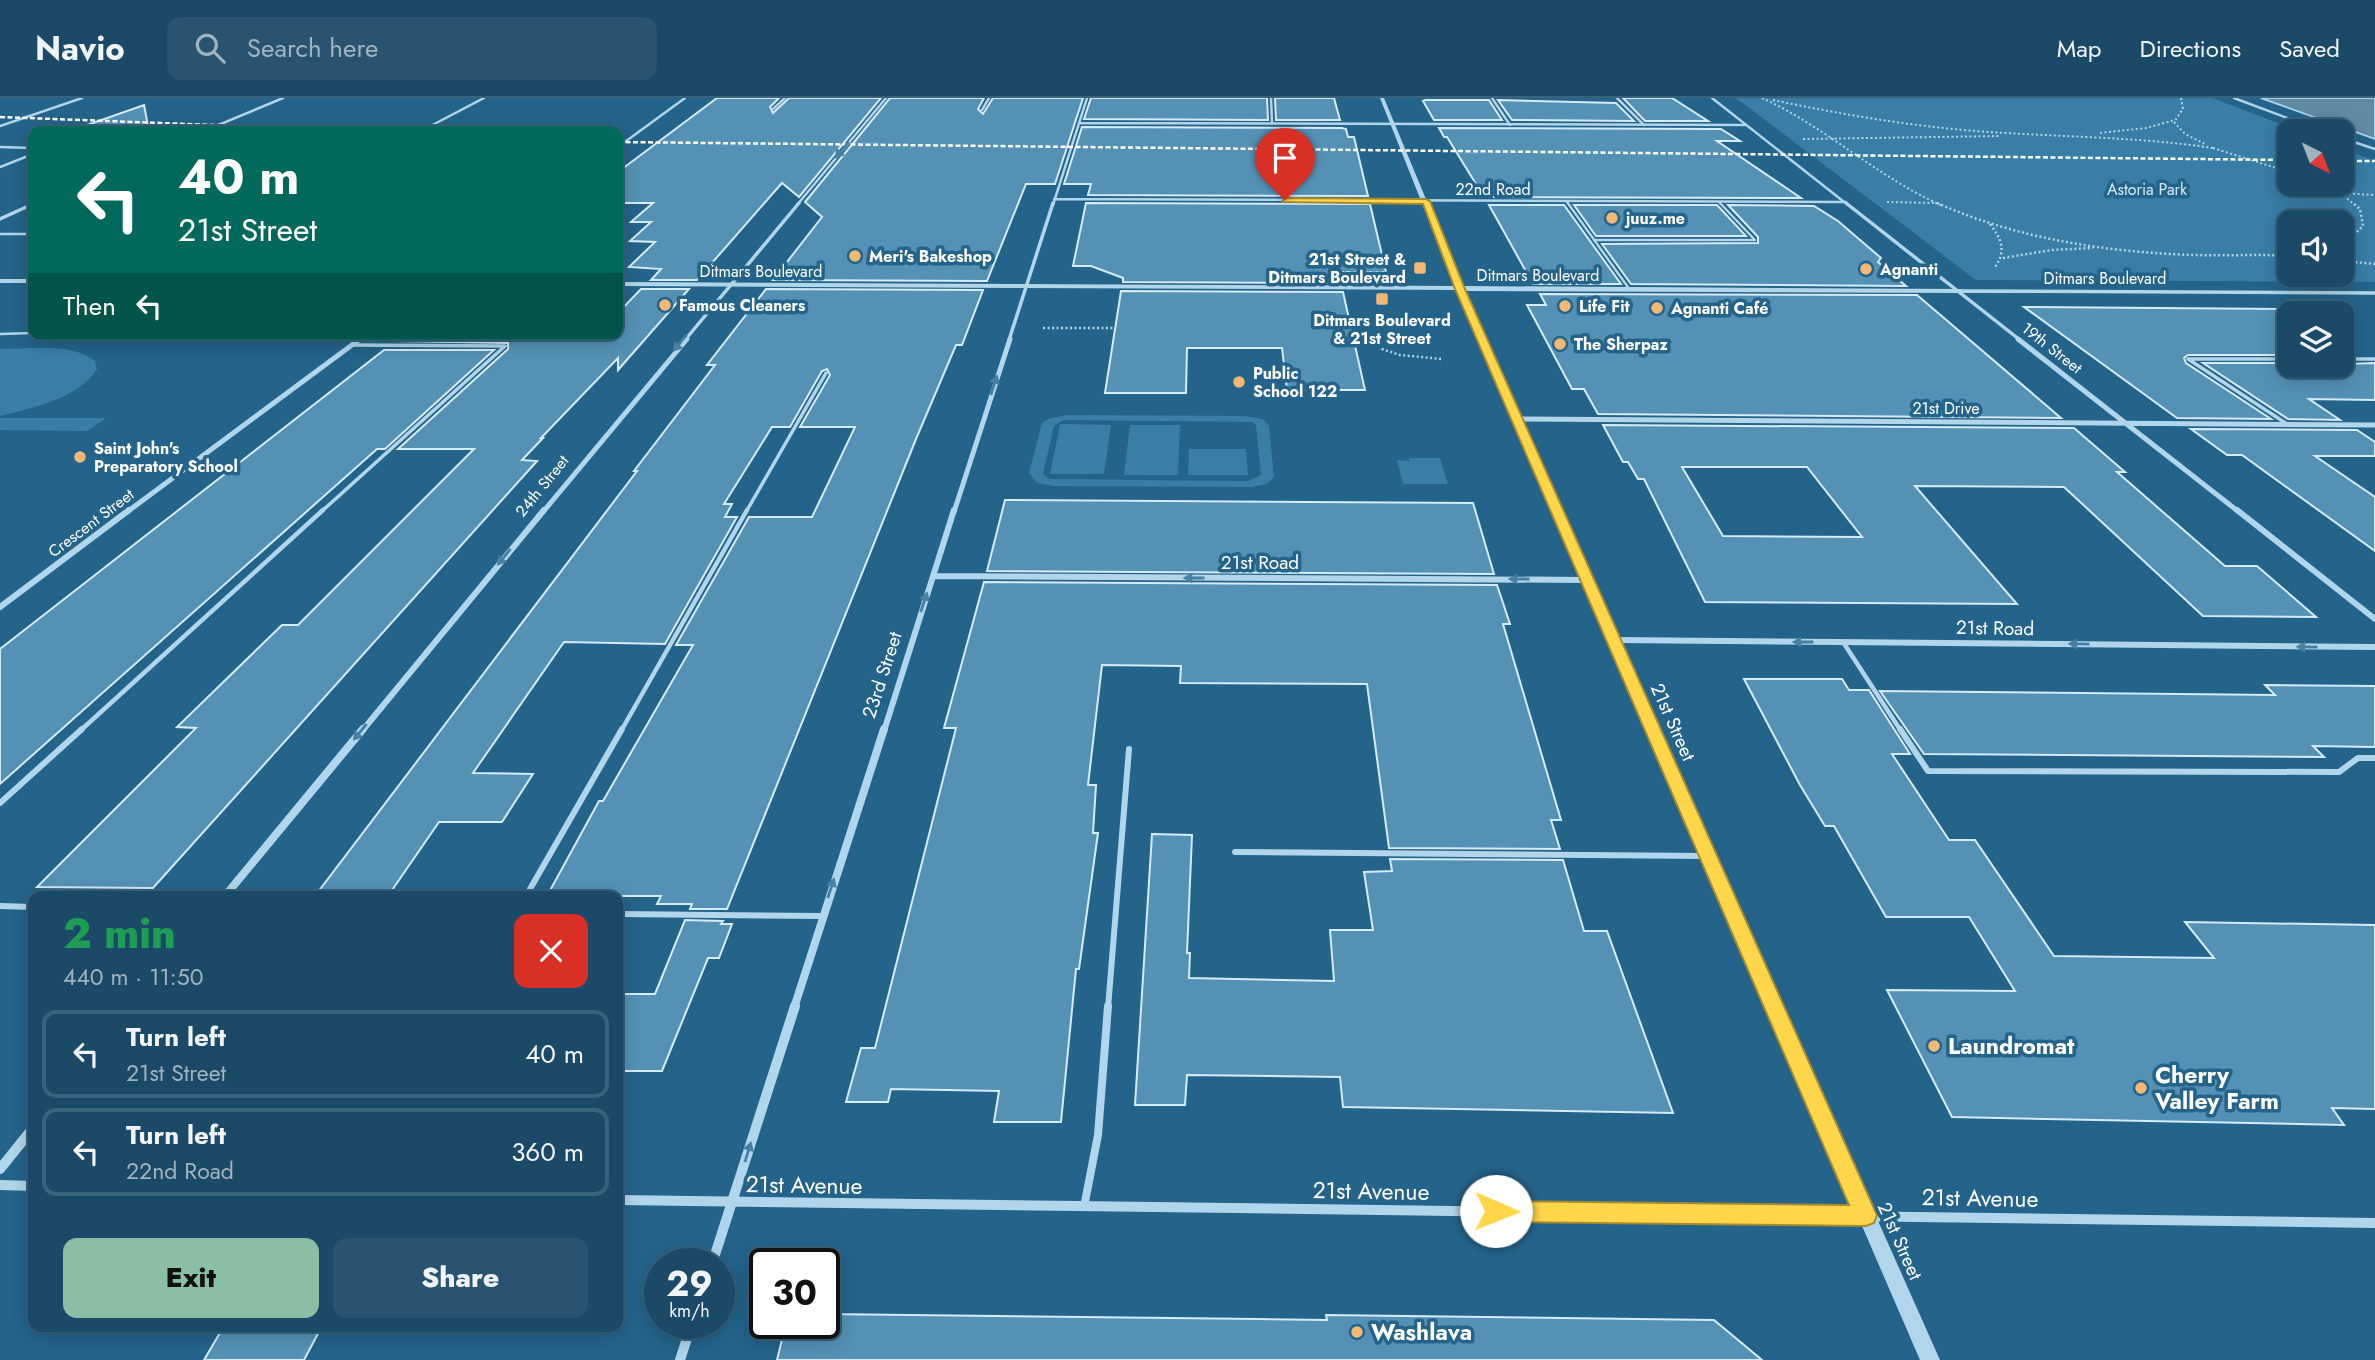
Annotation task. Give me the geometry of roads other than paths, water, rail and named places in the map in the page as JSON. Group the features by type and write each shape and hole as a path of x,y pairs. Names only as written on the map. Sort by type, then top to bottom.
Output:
{"street":[{"path":"0,126 82,98"},
{"path":"216,126 283,98"},
{"path":"431,126 484,98"},
{"path":"623,143 685,98"},
{"name":"24th Street","path":"229,891 886,98"},
{"name":"23rd Street","path":"717,1248 1087,98"},
{"name":"21st Street","path":"1382,98 1460,289 1930,1360"},
{"name":"19th Street","path":"1712,98 2375,619"},
{"path":"2234,98 2290,119"},
{"path":"1079,122 1747,125"},
{"path":"2354,142 2375,149"},
{"name":"22nd Road","path":"1055,199 1847,202"},
{"path":"0,219 28,206"},
{"path":"0,281 28,281"},
{"name":"Ditmars Boulevard","path":"623,284 2375,293"},
{"name":"Crescent Street","path":"0,607 358,340"},
{"name":"21st Drive","path":"1517,419 2375,425"},
{"name":"21st Road","path":"933,576 1587,580"},
{"name":"21st Road","path":"1614,640 2375,647"},
{"path":"0,1169 28,1134"},
{"path":"0,1185 28,1186"},
{"name":"21st Avenue","path":"623,1200 2375,1223"},
{"path":"680,1360 687,1339"}],"lane":[{"path":"773,109 785,98"},
{"path":"982,110 989,98"},
{"path":"1271,98 1272,124"},
{"path":"1492,98 1510,125"},
{"path":"1617,98 1644,125"},
{"path":"0,147 28,148"},
{"path":"0,167 28,157"},
{"path":"1567,202 1630,290"},
{"path":"1594,240 1755,240 1719,202"},
{"path":"0,234 28,234"},
{"path":"0,334 28,333"},
{"path":"0,803 505,346 351,345"},
{"path":"2277,359 2188,359 2287,424"},
{"path":"2354,359 2375,359"},
{"path":"529,891 826,373"},
{"path":"1843,642 1928,771 2339,772 2358,758 2375,758"},
{"path":"1084,1207 1098,1135 1129,749"},
{"path":"1235,852 1708,856"},
{"path":"0,906 28,907"},
{"path":"623,914 822,916"}],"railway":[{"path":"0,117 242,126"},
{"path":"623,142 2277,160"},
{"path":"2354,161 2375,161"}],"place":[{"name":"juuz.me","path":"1612,218"},
{"name":"Meri's Bakeshop","path":"855,256"},
{"name":"21st Street & Ditmars Boulevard","path":"1420,268"},
{"name":"Agnanti","path":"1866,269"},
{"name":"Ditmars Boulevard & 21st Street","path":"1382,299"},
{"name":"Famous Cleaners","path":"665,305"},
{"name":"Life Fit","path":"1565,306"},
{"name":"Agnanti Café","path":"1657,308"},
{"name":"The Sherpaz","path":"1560,344"},
{"name":"Public School 122","path":"1239,382"},
{"name":"Saint John's Preparatory School","path":"80,457"},
{"name":"Laundromat","path":"1934,1046"},
{"name":"Cherry Valley Farm","path":"2141,1088"},
{"name":"Washlava","path":"1357,1332"}],"park label":[{"name":"Astoria Park","path":"2147,189"}]}
